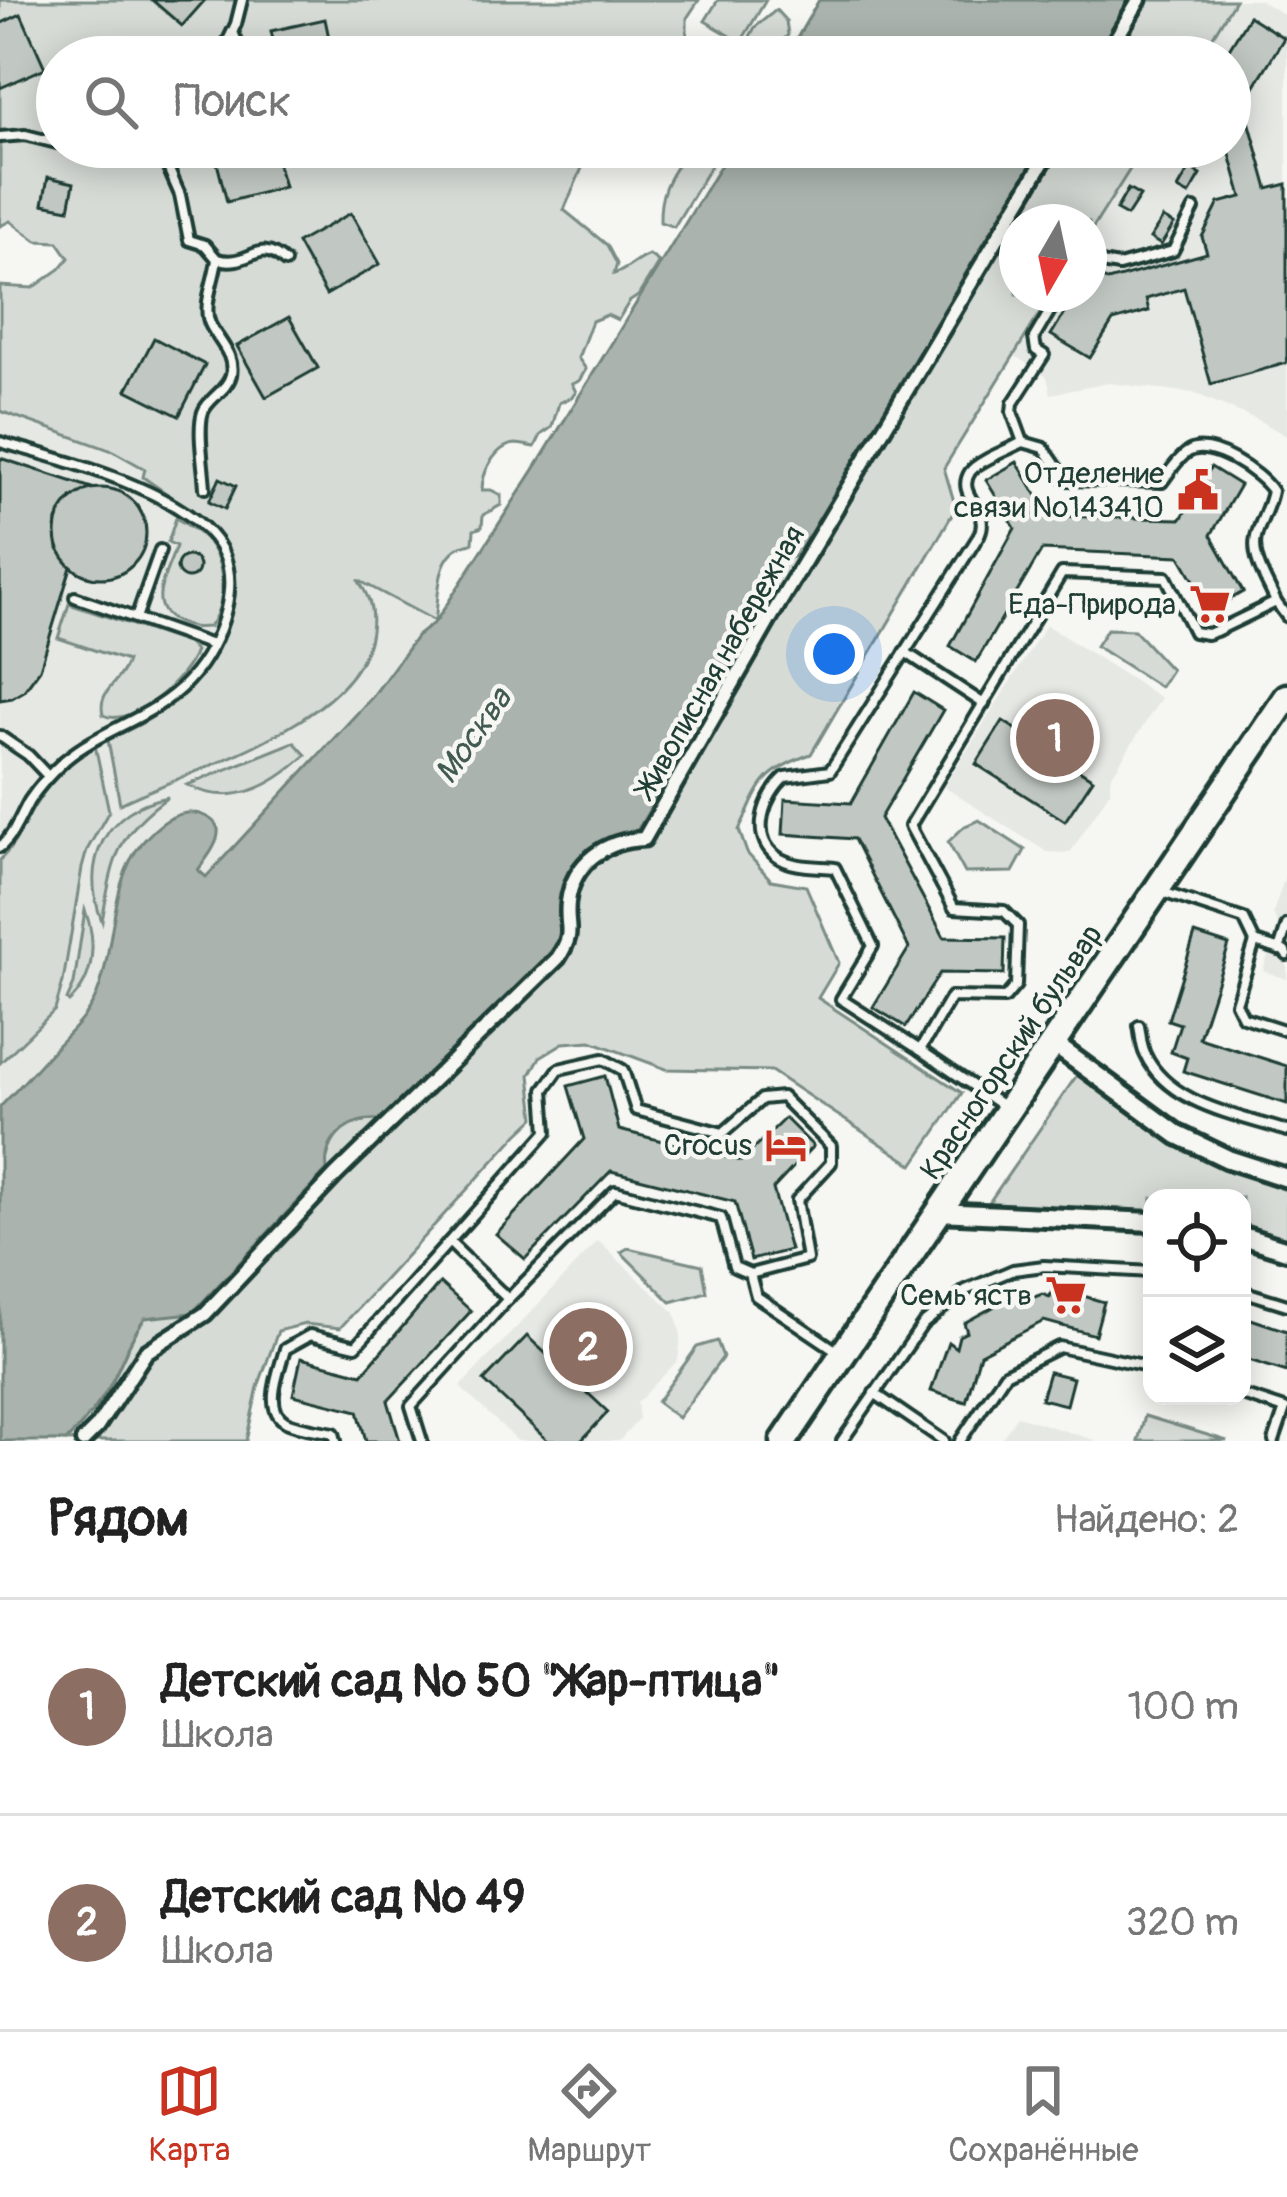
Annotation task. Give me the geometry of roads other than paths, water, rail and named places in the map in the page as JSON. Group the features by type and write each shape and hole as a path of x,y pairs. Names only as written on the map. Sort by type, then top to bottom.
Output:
{"main road":[{"name":"Красногорский бульвар","path":"784,1441 1283,710"}],"street":[{"path":"1118,36 1139,0"},
{"name":"Живописная набережная","path":"83,1441 146,1352 206,1314 335,1176 559,958 571,937 567,911 580,869 602,849 644,839 1039,168"},
{"path":"1054,1044 1178,1135 1228,1159 1287,1178"},
{"path":"938,1212 1143,1222"},
{"path":"1251,1239 1287,1250"}],"lane":[{"path":"230,36 242,0"},
{"path":"232,31 234,36"},
{"path":"0,137 36,138"},
{"path":"166,168 181,195 189,240 205,245 217,259 243,261 264,249 273,250 285,262"},
{"path":"1107,264 1119,266 1173,250 1194,209"},
{"path":"205,488 201,419 205,406 230,379 231,362 206,312 217,259"},
{"path":"1023,442 1012,403 1044,355 1036,350 1034,338 1049,312"},
{"path":"0,442 140,486 200,525 224,554 229,574 223,621 188,682 165,702 67,758 32,797 0,847"},
{"path":"1009,1110 841,999 873,946 835,868 802,865 776,856 766,843 763,814 767,798 785,777 830,771 984,527 967,491 969,472 1023,442 1044,448 1066,480 1162,482 1187,452 1211,448 1265,480 1272,491 1270,507 1256,538 1255,554 1287,617"},
{"path":"136,618 160,550"},
{"path":"920,1050 951,997 1005,998 1016,985 1018,925 1004,910 954,908 910,826 1062,573 1166,577 1194,632 1207,634 1276,602"},
{"path":"75,597 212,645"},
{"path":"904,652 983,704"},
{"path":"0,736 48,776"},
{"path":"1157,890 1244,919 1255,942 1236,1003 1243,1017 1287,1031"},
{"path":"1255,942 1283,952 1287,925"},
{"path":"1139,1026 1144,1052 1157,1073 1178,1092 1287,1131"},
{"path":"336,1441 334,1433 286,1421 276,1412 273,1397 285,1349 310,1335 356,1346 548,1132 544,1090 559,1069 603,1059 623,1070 636,1110 723,1133 762,1099 782,1097 831,1146 831,1163 796,1200 807,1259 750,1274 734,1267 721,1217 615,1191 411,1406 422,1441"},
{"path":"449,1242 508,1299"},
{"path":"842,1441 923,1324 966,1290 1012,1270 1044,1266 1143,1272"},
{"path":"750,1274 756,1296 842,1354"},
{"path":"1251,1294 1287,1305"},
{"path":"960,1441 1005,1374 1059,1347 1143,1365"},
{"path":"874,1394 944,1441"},
{"path":"1251,1398 1285,1409 1274,1441"}],"water":[{"path":"819,0 1133,0 1112,36 798,36"},
{"name":"Москва","path":"719,168 1032,168 1011,204 999,204 999,223 800,554 781,563 768,577 763,595 766,616 635,834 597,844 572,866 560,898 563,936 535,971 379,1120 358,1122 340,1132 329,1148 327,1170 192,1313 145,1318 104,1395 66,1441 0,1441 0,1107 93,1003 103,976 118,895 132,858 162,823 196,813 218,829 198,870 206,877 373,696 416,637 436,621"}],"place":[{"name":"Отделение связи №143410","path":"1198,490"},
{"name":"Еда-Природа","path":"1210,604"},
{"name":"Детский сад № 50 \"Жар-птица\"","path":"1055,738"},
{"name":"Crocus","path":"786,1145"},
{"name":"Семь яств","path":"1066,1295"},
{"name":"Детский сад № 49","path":"588,1347"}]}
